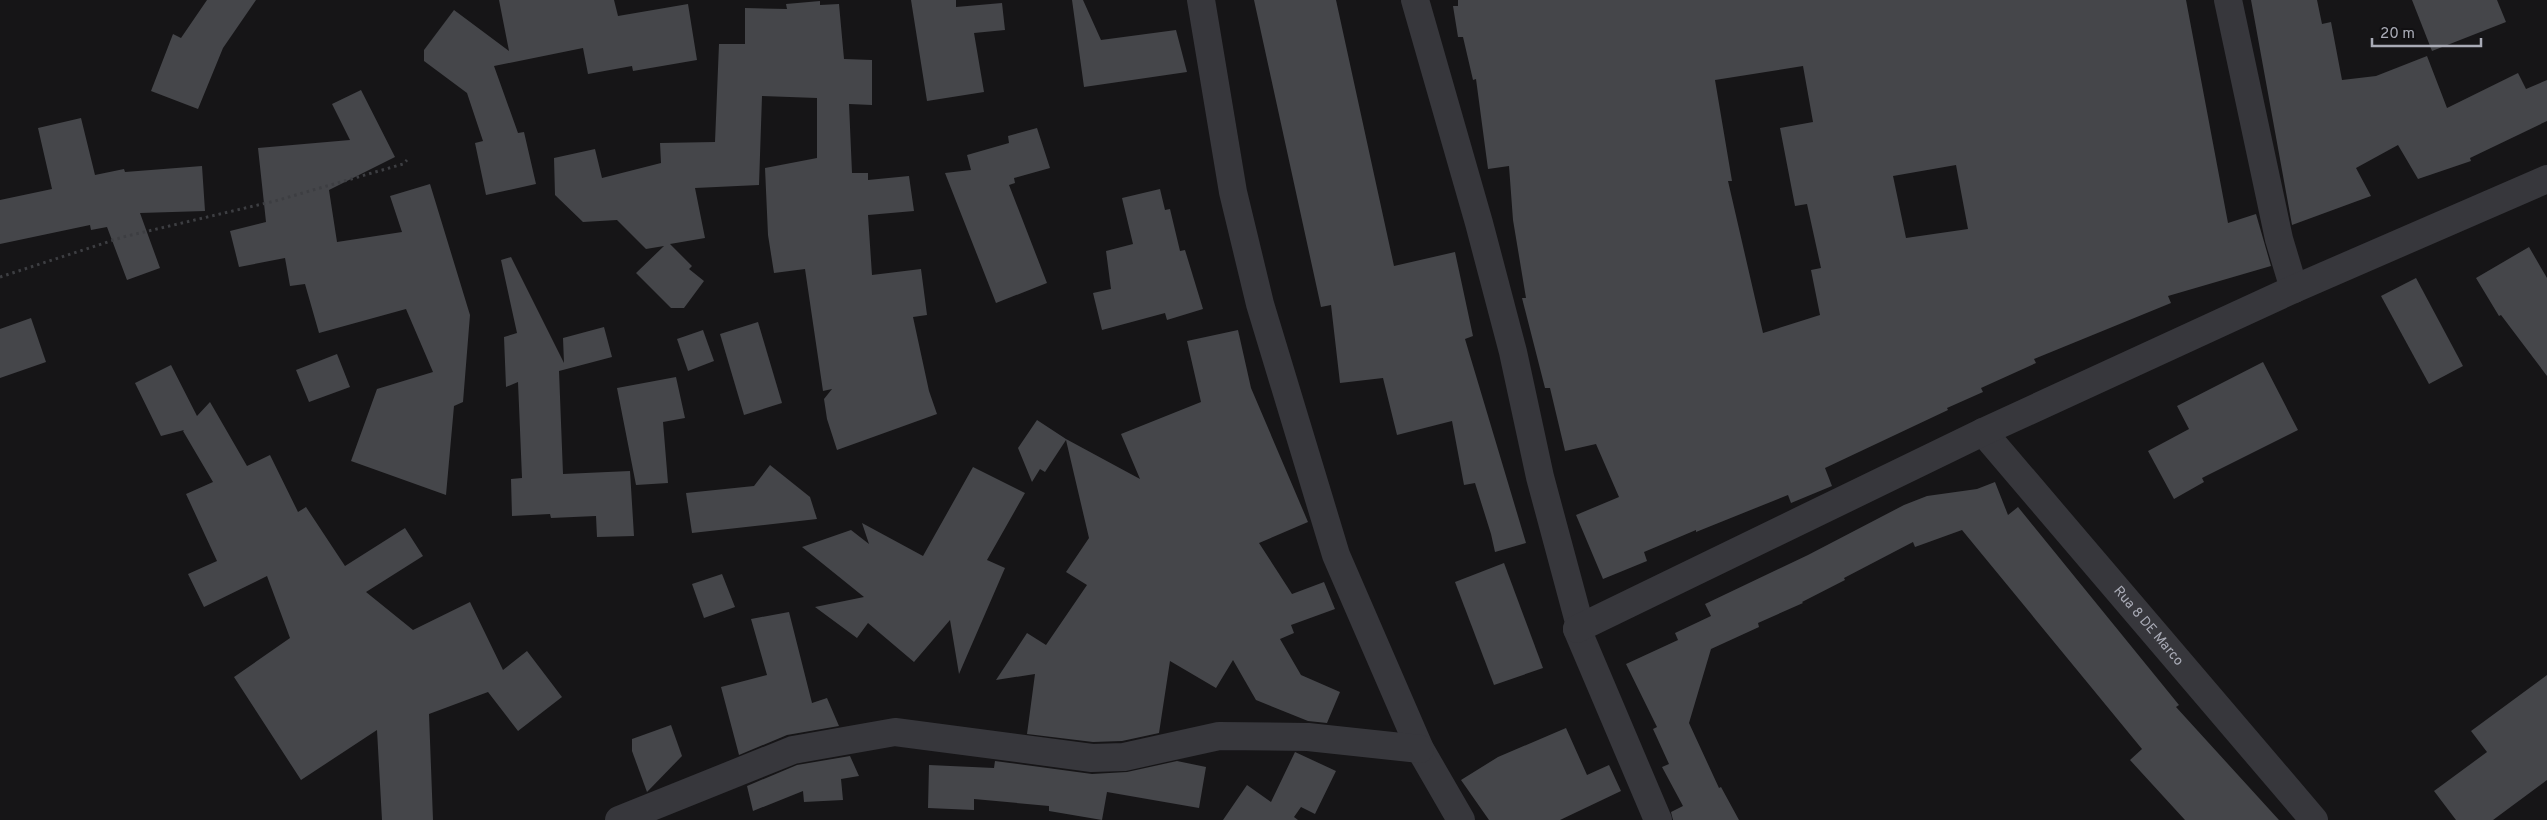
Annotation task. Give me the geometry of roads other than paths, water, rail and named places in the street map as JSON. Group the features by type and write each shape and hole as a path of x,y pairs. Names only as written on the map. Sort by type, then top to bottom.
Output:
{"street":[{"path":"1202,0 1233,192 1263,314 1336,555 1420,749 1461,820"},
{"path":"1415,0 1479,223 1513,352 1540,477 1579,622 1577,629 1658,820"},
{"path":"2228,0 2279,239 2294,289"},
{"path":"1577,629 1982,432 2294,289 2547,179"},
{"name":"Rua 8 DE Marco","path":"1982,432 2314,820"},
{"path":"619,820 793,750 895,732 1092,758 1124,757 1220,736 1308,737 1420,749"}]}
